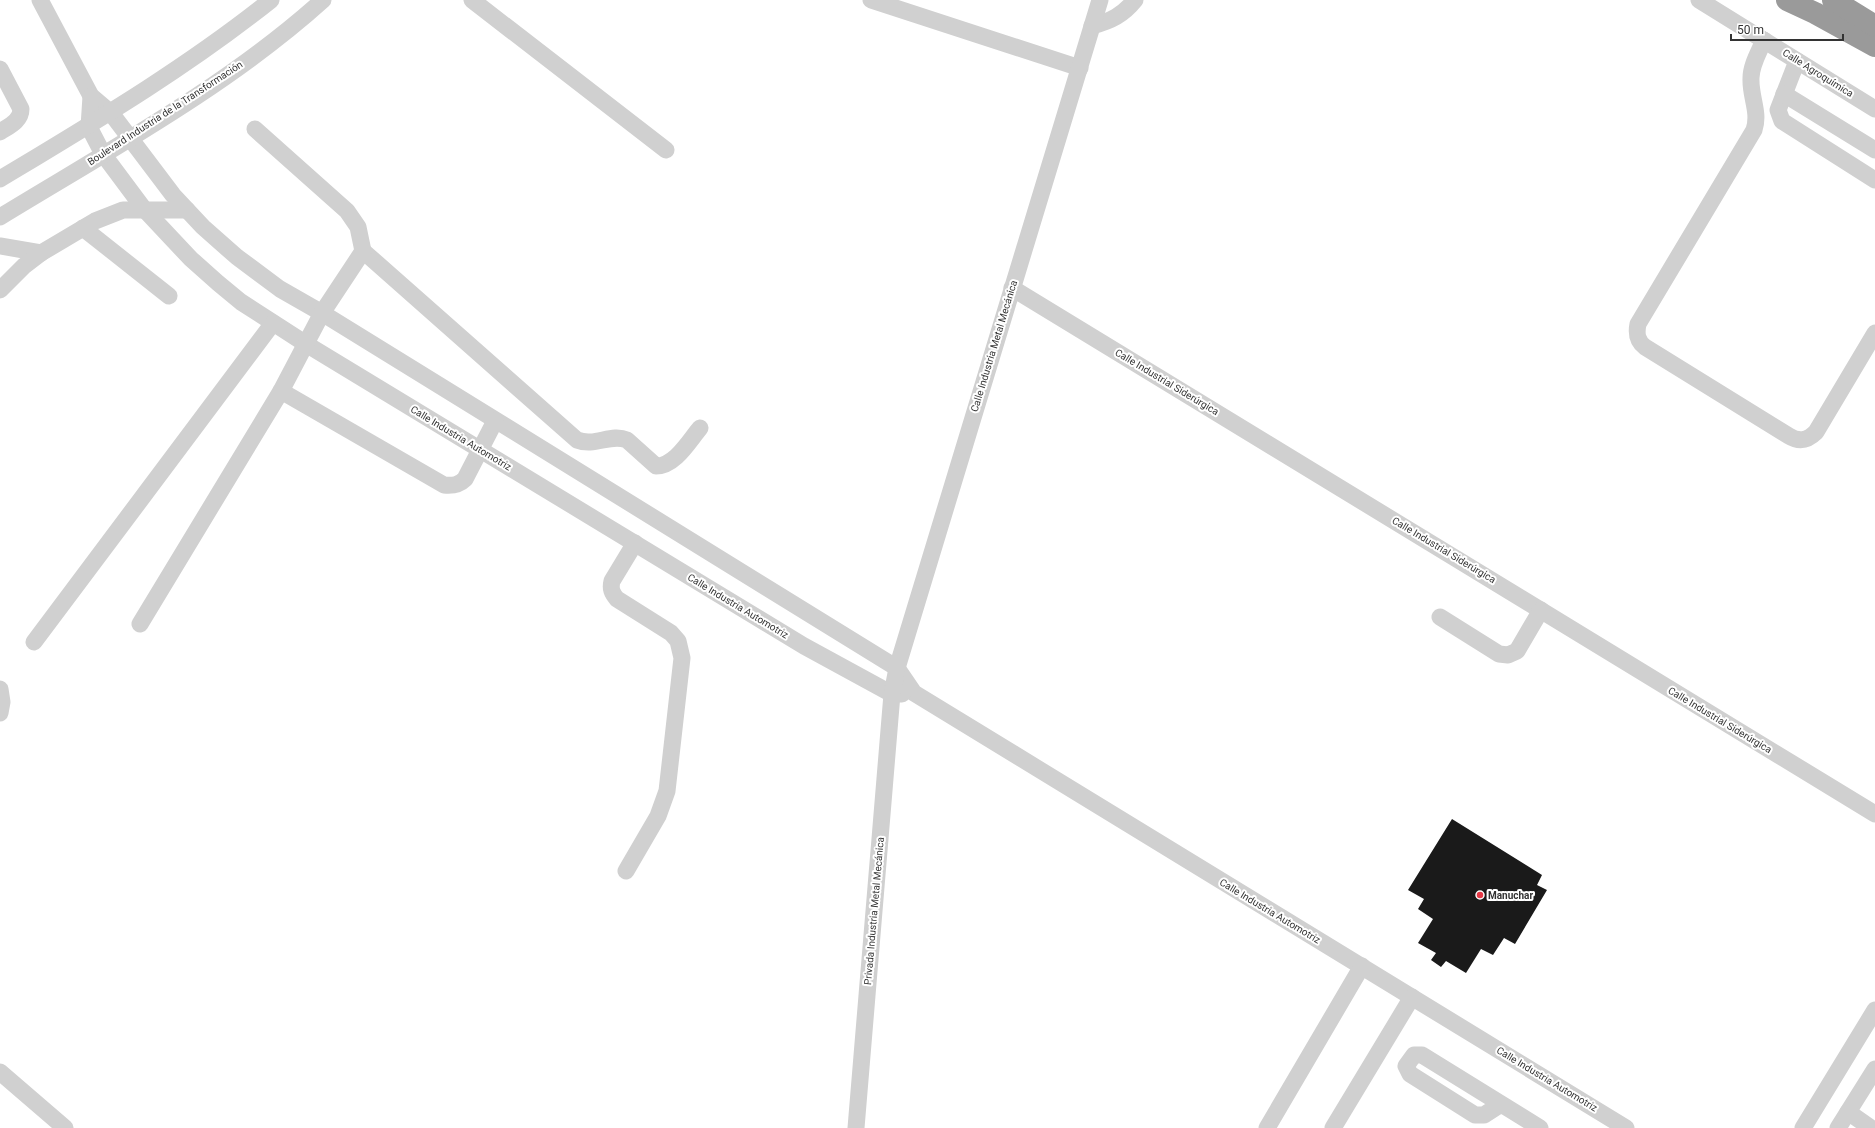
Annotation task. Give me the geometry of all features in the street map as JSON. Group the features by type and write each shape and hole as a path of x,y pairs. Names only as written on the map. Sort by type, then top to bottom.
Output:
{"highway":[{"path":"1787,0 1815,13 1875,46"},
{"path":"1833,0 1875,26"}],"street":[{"name":"Calle Industria Automotriz","path":"40,0 91,96 111,113 153,170 187,210 237,257 280,289 322,313 897,668 914,693 1626,1128"},
{"path":"0,179 111,113 196,57 272,0"},
{"name":"Boulevard Industria de la Transformación","path":"0,217 103,154 224,76 272,42 323,0"},
{"path":"472,0 666,150"},
{"path":"871,0 1080,68"},
{"name":"Calle Industria Metal Mecánica","path":"892,694 897,668 1100,0"},
{"path":"1092,26 1116,18 1126,11 1135,0"},
{"name":"Calle Agroquímica","path":"1699,0 1875,109"},
{"path":"1764,40 1752,71 1752,92 1757,113 1757,123 1638,324 1638,338 1645,347 1796,441 1802,441 1812,436 1816,432 1875,333"},
{"path":"1797,61 1778,110 1782,120 1875,180"},
{"path":"0,69 19,104 21,114 18,120 0,132"},
{"path":"1784,94 1875,150"},
{"path":"89,127 91,96"},
{"name":"Calle Industria Automotriz","path":"89,127 103,154 144,209 191,259 218,283 273,323 804,646 892,694"},
{"path":"255,129 347,211 358,227 363,251 577,440 591,443 622,438 627,440 656,466 662,466 669,464 700,428"},
{"path":"0,290 24,266 41,252 95,221 123,210 187,210"},
{"path":"83,228 169,296"},
{"path":"0,246 41,252"},
{"path":"140,624 282,391 322,313 363,251"},
{"name":"Calle Industrial Siderúrgica","path":"1012,288 1875,814"},
{"path":"34,642 273,323"},
{"path":"282,391 444,485 455,485 465,479 495,421"},
{"path":"626,871 658,816 667,791 682,658 678,641 671,633 617,599 613,594 611,587 612,581 635,542"},
{"path":"1440,617 1500,654 1508,656 1517,652 1542,610"},
{"path":"0,689 2,702 0,713"},
{"path":"892,694 914,693"},
{"name":"Privada Industria Metal Mecánica","path":"856,1128 892,694"},
{"path":"1267,1128 1362,966"},
{"path":"1333,1128 1412,997"},
{"path":"1803,1128 1875,1010"},
{"path":"1501,1104 1484,1115 1475,1115 1410,1074 1406,1069 1406,1066 1414,1055 1422,1055 1540,1128"},
{"path":"1838,1128 1875,1069"},
{"path":"0,1072 65,1128"},
{"path":"1848,1112 1871,1128"}],"building":[{"name":"Manuchar","path":"1452,819 1542,875 1537,885 1547,890 1515,944 1504,938 1493,955 1481,949 1466,973 1446,961 1441,967 1431,960 1436,953 1418,943 1433,919 1418,909 1424,899 1408,890"}],"place":[{"name":"Manuchar","path":"1480,895"}]}
